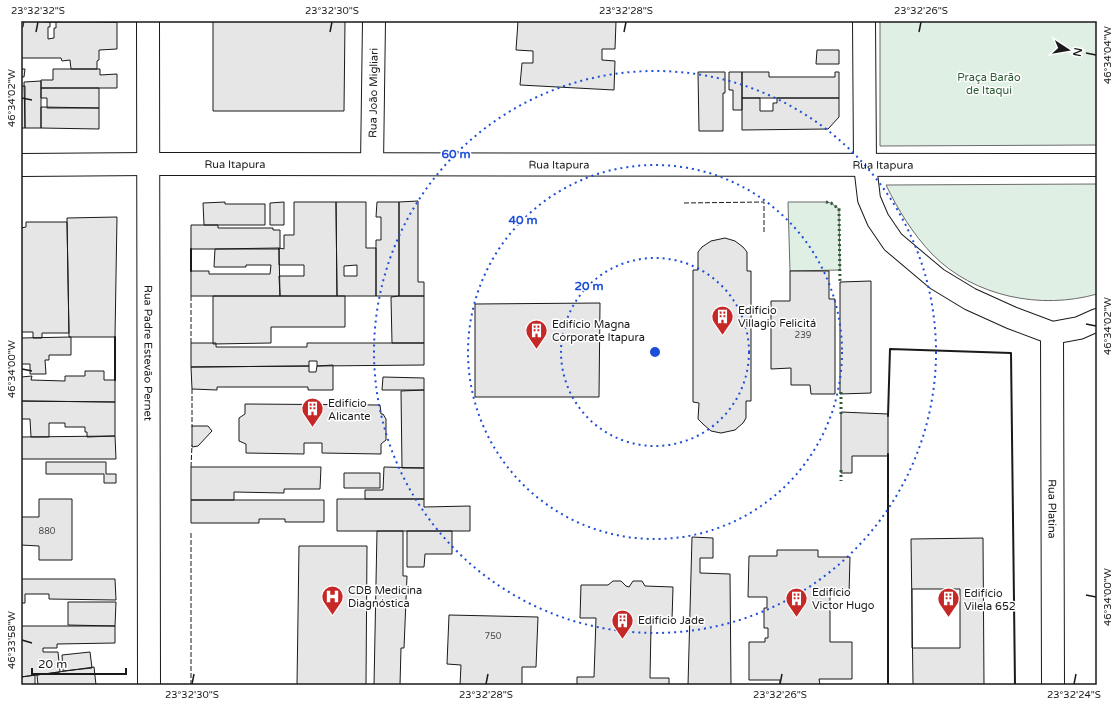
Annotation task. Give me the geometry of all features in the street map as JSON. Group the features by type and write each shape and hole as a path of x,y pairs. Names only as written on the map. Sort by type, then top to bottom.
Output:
{"street":[{"name":"Rua Padre Estevão Pernet","path":"148,21 149,685"},
{"name":"Rua João Migliari","path":"372,164 374,21"},
{"path":"864,21 865,165 869,199 878,220 893,242 937,279 970,299 1012,318 1052,333 1079,328 1097,320"},
{"name":"Rua Itapura","path":"21,165 1097,165"},
{"name":"Rua Platina","path":"1052,333 1053,685"}],"green space":[{"name":"Praça Barão de Itaqui","path":"880,21 1097,21 1097,145 880,146"},
{"path":"1097,184 1097,294 1076,299 1054,301 1031,300 988,290 968,281 949,269 932,254 912,230 886,185"},
{"path":"788,202 826,202 831,203 839,209 840,270 790,271"}],"building":[{"path":"21,21 117,21 117,22 50,22"},
{"path":"24,21 50,22 50,27 48,27 48,39 54,38 56,21 117,22 117,49 99,50 97,69 71,69 70,60 62,61 61,58 21,58 21,27 23,27"},
{"path":"213,21 345,21 344,111 213,111"},
{"path":"518,21 616,21 615,49 602,49 602,60 615,61 614,90 520,85 522,63 533,63 533,51 516,50"},
{"path":"817,50 839,50 839,64 816,64"},
{"path":"21,69 25,69 24,77 21,77"},
{"path":"53,69 100,69 100,75 117,74 117,88 41,88 41,80 53,80"},
{"path":"698,72 725,72 725,93 723,93 723,131 699,131"},
{"path":"729,72 742,72 742,110 733,110 733,90 729,90"},
{"path":"742,72 769,72 769,77 835,77 835,72 839,72 839,98 742,98"},
{"path":"41,81 41,128 25,128 24,82"},
{"path":"21,86 25,86 25,128 21,128"},
{"path":"41,88 99,88 99,108 47,108 47,98 41,98"},
{"path":"742,98 760,98 760,111 773,111 773,103 777,103 777,98 839,98 839,117 828,129 742,130"},
{"path":"41,107 99,108 99,129 41,128"},
{"path":"418,201 418,282 424,282 424,296 399,296 399,202"},
{"path":"225,202 225,204 265,204 265,225 204,225 203,203"},
{"path":"284,202 284,225 270,225 270,203"},
{"path":"294,202 336,202 337,296 280,296 279,276 304,276 304,265 279,265 279,248 284,249 284,235 294,235"},
{"path":"336,202 366,202 366,248 376,248 376,296 337,296","holes":["357,265 357,276 344,276 344,266"]},
{"path":"377,202 399,202 399,296 376,296 376,240 381,240 381,217 376,217"},
{"path":"117,217 115,337 69,337 67,218"},
{"path":"26,222 67,222 69,333 42,333 42,338 33,338 33,332 21,332 21,228 26,227"},
{"path":"191,225 218,225 218,228 273,228 273,230 280,230 280,249 191,249"},
{"name":"Edifício Villagio Felicitá","path":"725,238 735,241 747,252 747,271 751,271 751,401 746,401 746,418 743,423 735,430 721,433 711,431 698,419 699,403 693,402 693,270 698,270 698,252 702,247 711,241"},
{"path":"279,248 280,296 191,296 191,271 209,271 209,274 270,274 271,265 214,267 215,249"},
{"path":"790,271 829,271 829,299 835,299 835,394 811,394 810,385 791,385 791,368 771,369 771,301 790,301"},
{"path":"871,281 871,393 840,394 840,282"},
{"path":"213,296 345,296 345,327 271,327 271,343 213,344"},
{"path":"424,296 424,343 392,343 391,297"},
{"name":"Edifício Magna Corporate Itapura","path":"600,303 599,397 475,397 475,304"},
{"path":"71,337 71,355 49,355 49,360 45,360 46,374 30,374 30,364 21,364 21,338"},
{"path":"191,343 216,343 216,347 307,347 307,343 424,343 424,365 317,366 317,361 309,361 309,366 191,367"},
{"path":"333,365 333,390 308,390 308,387 217,387 217,390 192,389 191,367 309,366 309,372 316,372 317,366"},
{"path":"85,371 104,371 104,380 115,380 115,402 21,401 21,377 32,376 31,380 65,381 65,376 85,376"},
{"path":"383,377 424,378 424,390 382,390"},
{"path":"424,390 424,468 402,468 401,391"},
{"path":"21,401 115,402 115,436 87,437 85,427 65,427 65,423 49,423 49,437 31,437 30,419 21,419"},
{"name":"Edifício Alicante","path":"245,404 380,405 381,414 383,414 386,419 386,440 381,444 381,454 322,453 322,443 304,443 304,454 246,453 246,444 239,441 239,418 245,414"},
{"path":"841,412 888,414 888,456 852,456 852,473 841,473"},
{"path":"192,426 208,426 212,431 198,446 192,447"},
{"path":"115,436 116,459 21,459 21,437"},
{"path":"46,462 106,462 106,474 116,474 116,483 104,483 104,474 46,474"},
{"path":"191,467 321,467 320,489 284,489 284,493 234,492 234,500 191,500"},
{"path":"384,467 424,468 424,499 365,499 365,490 383,490"},
{"path":"344,473 380,473 380,488 344,488"},
{"path":"39,499 72,499 72,560 39,560 39,546 21,545 21,517 39,517"},
{"path":"337,499 424,499 424,507 470,506 470,531 337,531"},
{"path":"191,500 324,500 324,522 285,522 285,519 259,519 259,523 191,523"},
{"path":"377,531 403,531 403,576 407,576 404,648 401,648 400,685 374,685"},
{"path":"407,531 452,531 452,554 425,554 424,567 407,567"},
{"path":"692,537 713,538 713,558 700,558 700,573 730,574 731,685 688,685"},
{"name":"Edifício Vilela 652","path":"983,538 984,685 913,685 911,539"},
{"name":"CDB Medicina Diagnóstica","path":"299,546 367,546 366,685 297,685"},
{"name":"Edifício Victor Hugo","path":"777,550 818,550 818,557 850,557 849,594 830,594 830,642 852,642 852,679 819,679 820,685 780,685 780,680 749,680 749,642 765,642 765,638 768,638 768,628 764,628 764,608 767,608 767,597 748,597 749,556 777,556"},
{"path":"21,579 115,579 116,600 49,599 49,594 25,594 25,603 21,603"},
{"name":"Edifício Jade","path":"613,581 621,581 629,587 633,581 642,581 645,586 673,587 672,620 652,619 651,626 650,678 669,678 669,685 577,685 577,677 594,677 596,618 580,618 581,585 608,585"},
{"path":"912,589 960,589 960,648 912,648"},
{"path":"68,602 116,602 115,626 68,625"},
{"path":"449,615 538,617 536,667 522,667 522,685 460,685 461,665 447,664"},
{"path":"21,626 115,626 115,643 57,644 57,648 43,648 43,652 58,652 60,672 21,677"},
{"path":"90,652 92,668 63,671 62,655"},
{"path":"94,667 96,685 38,685 37,675"},
{"path":"35,675 35,685 21,685 21,677"}],"hedge":[{"path":"826,202 831,203 839,209 840,284"},
{"path":"841,392 841,414"},
{"path":"841,470 841,481"}],"fence":[{"path":"684,203 764,202 764,234"},
{"path":"191,296 191,343"},
{"path":"192,389 192,427"},
{"path":"191,467 192,445"},
{"path":"191,531 191,685"}],"wall":[{"path":"191,249 191,271"},
{"path":"115,337 115,380"},
{"path":"888,416 890,349 1011,353 1015,685"},
{"path":"888,454 888,685"}],"place":[{"name":"Edifício Villagio Felicitá","path":"722,336"},
{"name":"Edifício Magna Corporate Itapura","path":"537,350"},
{"name":"Edifício Alicante","path":"313,428"},
{"name":"CDB Medicina Diagnóstica","path":"332,616"},
{"name":"Edifício Victor Hugo","path":"797,618"},
{"name":"Edifício Vilela 652","path":"948,618"},
{"name":"Edifício Jade","path":"623,640"}]}
